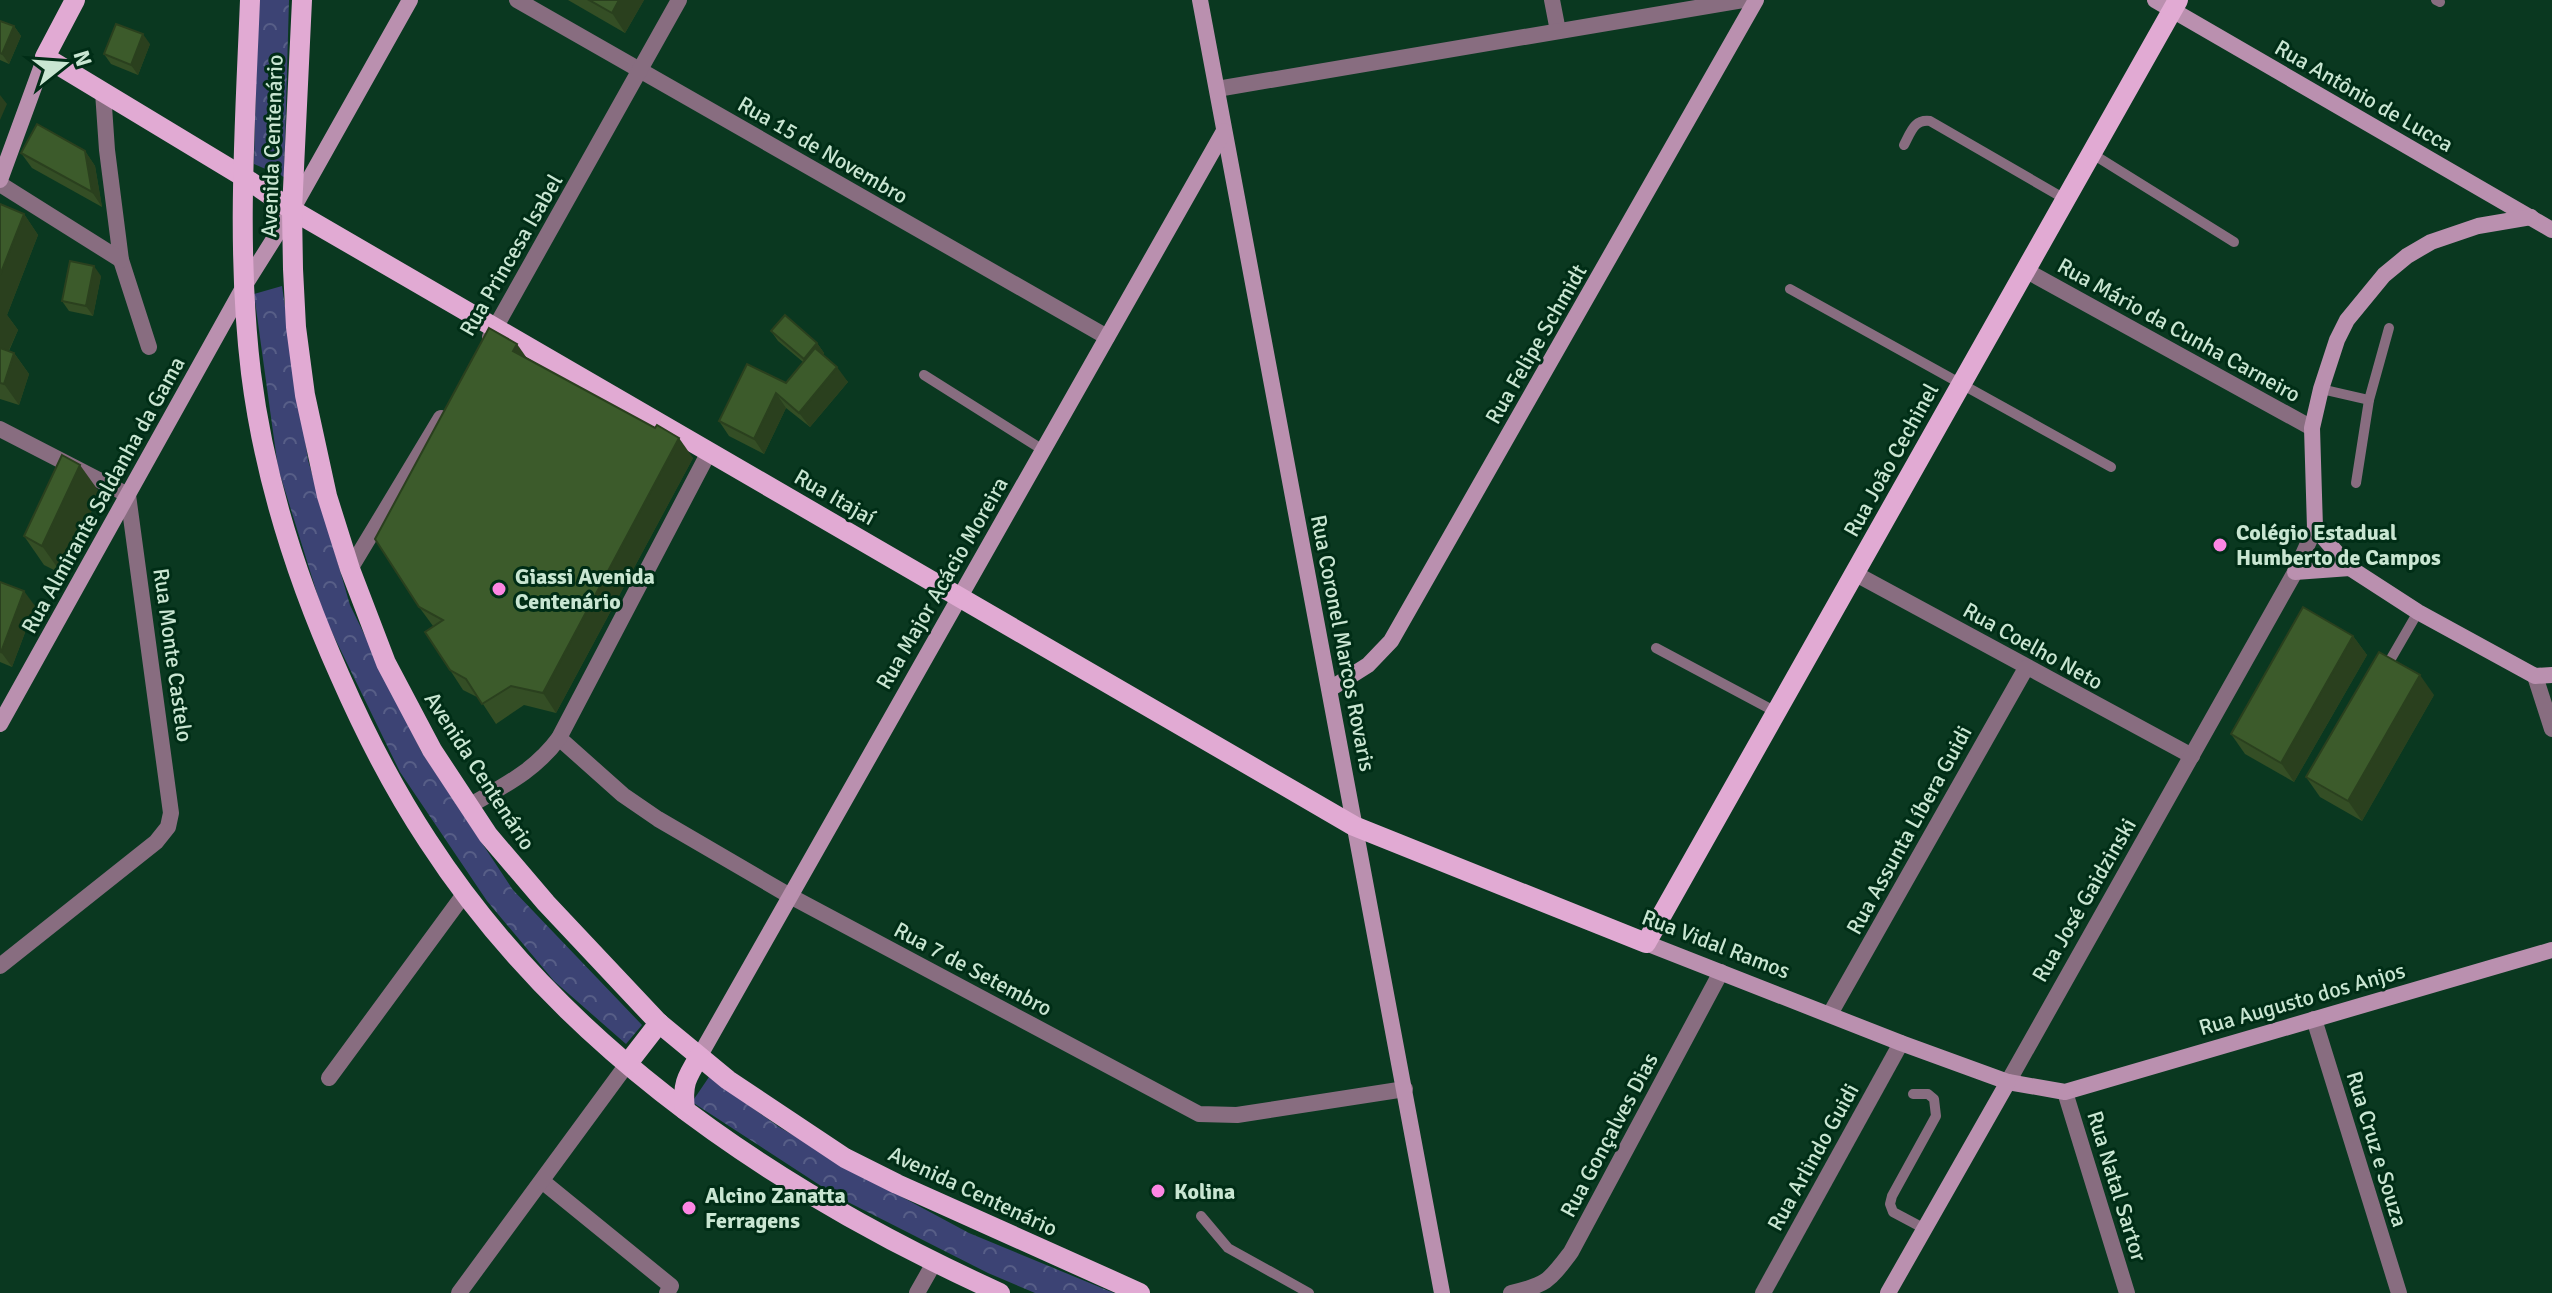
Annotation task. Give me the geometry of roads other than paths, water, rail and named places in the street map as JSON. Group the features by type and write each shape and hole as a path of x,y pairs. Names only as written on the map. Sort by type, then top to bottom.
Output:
{"main road":[{"path":"45,57 75,0"},
{"name":"Avenida Centenário","path":"250,0 242,176 243,288 258,418 285,531 303,586 326,646 375,751 429,843 465,893 530,970 628,1063 714,1132 790,1183 934,1263 1000,1293"},
{"name":"Avenida Centenário","path":"302,0 292,210 296,327 305,395 327,496 350,569 386,663 432,750 512,866 659,1023 699,1057 758,1102 845,1158 1140,1293"},
{"name":"Rua João Cechinel","path":"1646,943 2091,153 2168,3"},
{"name":"Rua Itajaí","path":"45,57 242,176 292,210 1354,826"},
{"name":"Rua Vidal Ramos","path":"1354,826 1646,943"},
{"path":"628,1063 659,1023"},
{"path":"685,1110 685,1079 699,1057"}],"street":[{"name":"Rua Almirante Saldanha da Gama","path":"0,724 243,288 292,210 410,0"},
{"name":"Rua 15 de Novembro","path":"517,0 1107,337"},
{"name":"Rua Princesa Isabel","path":"479,355 679,0"},
{"name":"Rua Coronel Marcos Rovaris","path":"1200,0 1442,1293"},
{"path":"1552,0 1558,31"},
{"path":"1217,89 1743,0"},
{"name":"Rua Felipe Schmidt","path":"1330,689 1380,655 1397,632 1756,0"},
{"name":"Rua Antônio de Lucca","path":"2168,3 2552,230"},
{"path":"45,57 0,182 121,260"},
{"path":"103,92 121,260 149,347"},
{"name":"Rua Major Acácio Moreira","path":"699,1057 1224,131"},
{"path":"2531,217 2504,220 2442,238 2419,249 2384,275 2347,320 2321,389 2312,428 2315,528 2350,568 2418,612 2544,675 2552,729"},
{"name":"Rua Mário da Cunha Carneiro","path":"2025,270 2312,428"},
{"path":"350,569 447,408"},
{"path":"0,429 128,495"},
{"path":"469,806 526,772 545,757 559,738 709,452"},
{"name":"Rua Monte Castelo","path":"0,966 156,842 170,822 166,769 128,495"},
{"name":"Rua José Gaidzinski","path":"1888,1293 2295,572 2315,528"},
{"path":"2295,572 2350,568"},
{"name":"Rua Coelho Neto","path":"1854,573 2192,756"},
{"name":"Rua Assunta Líbera Guidi","path":"1830,1014 2026,668"},
{"name":"Rua 7 de Setembro","path":"559,738 623,795 658,819 790,896 1199,1114 1237,1115 1405,1089"},
{"path":"329,1078 465,893"},
{"name":"Rua Vidal Ramos","path":"1646,943 2008,1082 2065,1092"},
{"name":"Rua Augusto dos Anjos","path":"2065,1092 2552,950"},
{"name":"Rua Gonçalves Dias","path":"1511,1293 1549,1281 1571,1252 1721,972"},
{"name":"Rua Cruz e Souza","path":"2314,1019 2399,1293"},
{"name":"Rua Arlindo Guidi","path":"1763,1293 1901,1043"},
{"path":"459,1293 628,1063"},
{"name":"Rua Natal Sartor","path":"2065,1092 2127,1293"},
{"path":"542,1181 671,1286 667,1293"},
{"path":"917,1293 934,1263"}],"lane":[{"path":"1904,145 1915,123 1930,121 2065,199"},
{"path":"2091,153 2234,242"},
{"path":"1790,289 2111,467"},
{"path":"2356,483 2369,400 2389,328"},
{"path":"924,375 1043,450"},
{"path":"2321,389 2369,400"},
{"path":"2380,678 2418,612"},
{"path":"1656,648 1776,712"},
{"path":"1913,1094 1928,1094 1934,1099 1936,1116 1890,1204 1893,1212 1925,1229"},
{"path":"1201,1216 1228,1248 1309,1293"}],"place":[{"name":"Colégio Estadual Humberto de Campos","path":"2220,545"},
{"name":"Giassi Avenida Centenário","path":"499,589"},
{"name":"Kolina","path":"1158,1191"},
{"name":"Alcino Zanatta Ferragens","path":"689,1208"}]}
